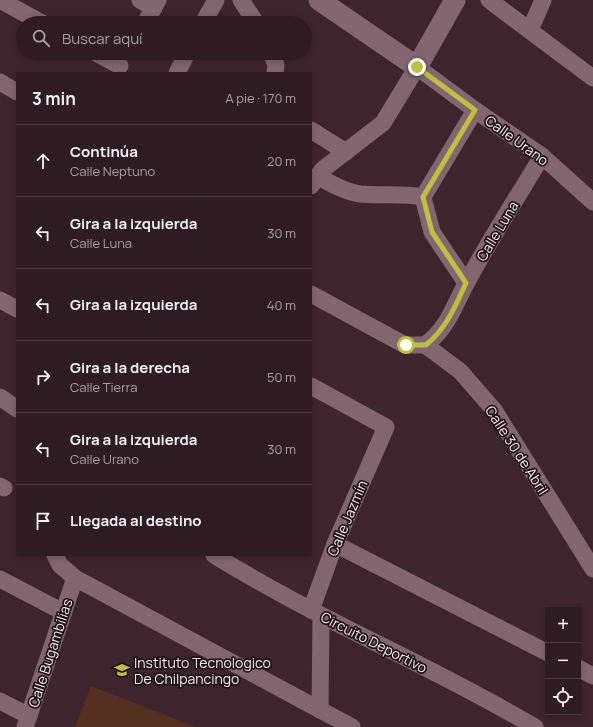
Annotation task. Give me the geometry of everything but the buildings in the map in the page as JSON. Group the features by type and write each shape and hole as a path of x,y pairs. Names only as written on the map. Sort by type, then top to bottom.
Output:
{"street":[{"path":"0,0 29,16"},
{"path":"207,16 216,0"},
{"path":"241,0 251,16"},
{"name":"Calle Urano","path":"318,0 417,67 475,110 542,156 593,202"},
{"path":"314,181 346,152 383,123 455,0"},
{"path":"489,0 593,78"},
{"path":"530,30 543,0"},
{"path":"147,16 151,3"},
{"path":"178,72 184,60"},
{"path":"274,60 276,72"},
{"path":"0,82 16,91"},
{"path":"466,283 432,232 423,197 475,110"},
{"path":"312,131 346,152"},
{"name":"Calle Luna","path":"426,345 437,336 448,321 466,283 542,156"},
{"path":"314,181 359,194 411,195 423,197"},
{"path":"312,295 406,345 426,345"},
{"path":"0,300 16,308"},
{"name":"Calle 30 de Abril","path":"426,345 460,371 494,410 593,568"},
{"name":"Calle Jazmín","path":"312,387 386,427 335,544 316,613 320,710"},
{"path":"0,397 16,408"},
{"path":"335,544 545,651"},
{"path":"56,556 60,565 75,578 352,727"},
{"name":"Circuito Deportivo","path":"218,556 239,562 316,613 492,702 535,727"},
{"name":"Calle Bugambilias","path":"27,721 75,578"},
{"path":"0,579 63,612"},
{"path":"581,670 593,676"},
{"path":"0,701 27,721"}],"shaded area":[{"path":"91,686 196,727 75,727"}],"place":[{"name":"Instituto Tecnologico De Chilpancingo","path":"122,670"}],"route":[{"path":"406,345 426,345 437,336 448,321 466,283 432,232 423,197 475,110 417,67"}]}
